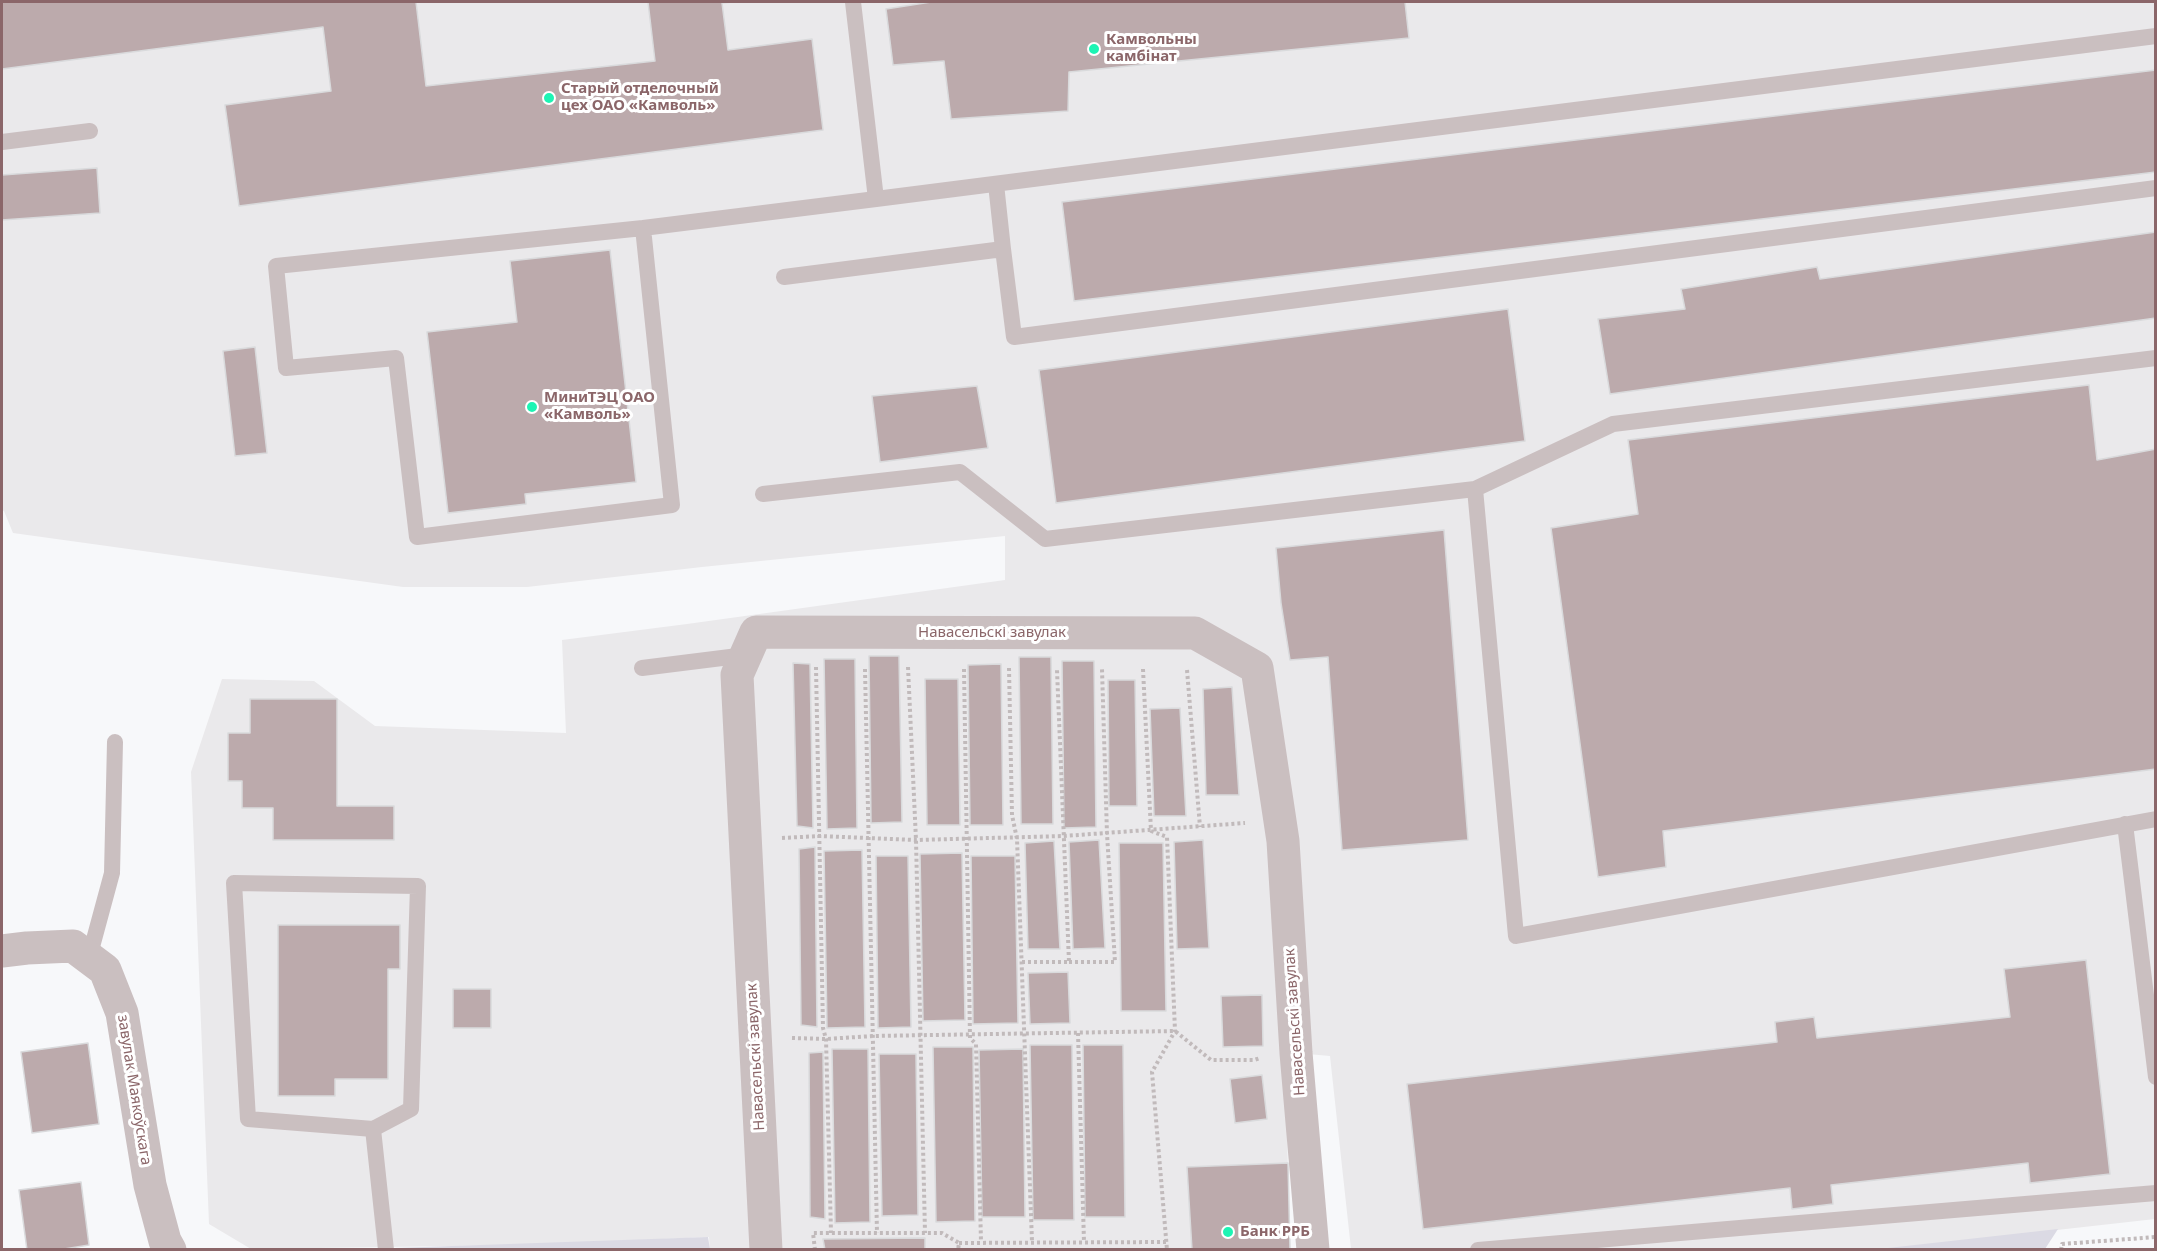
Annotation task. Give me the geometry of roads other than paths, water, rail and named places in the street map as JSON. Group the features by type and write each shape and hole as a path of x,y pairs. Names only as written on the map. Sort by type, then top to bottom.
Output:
{"street":[{"name":"Навасельскі завулак","path":"766,1250 737,675 756,633 1195,633 1257,668 1284,842 1296,1045 1313,1250"},
{"name":"завулак Маякоўскага","path":"2,951 73,946 105,970 122,1013 150,1185 165,1241 170,1250"}],"lane":[{"path":"853,2 876,199"},
{"path":"643,228 672,505 417,537 396,358 286,368 276,266 643,228 2156,36"},
{"path":"2,142 90,132"},
{"path":"996,184 1014,337 2156,188"},
{"path":"784,277 1003,249"},
{"path":"763,494 960,472 1045,539 1475,489 1613,424 2156,358"},
{"path":"1475,489 1516,936 2156,819"},
{"path":"642,668 746,655"},
{"path":"89,958 112,873 115,742"},
{"path":"2125,824 2156,1077"},
{"path":"234,883 418,886 411,1109 373,1129 248,1119 234,883"},
{"path":"373,1129 386,1250"},
{"path":"1478,1250 2156,1193"}],"place":[{"name":"Камвольны камбінат","path":"1094,49"},
{"name":"Старый отделочный цех ОАО «Камволь»","path":"549,98"},
{"name":"МиниТЭЦ ОАО «Камволь»","path":"532,407"},
{"name":"Банк РРБ","path":"1228,1232"}]}
